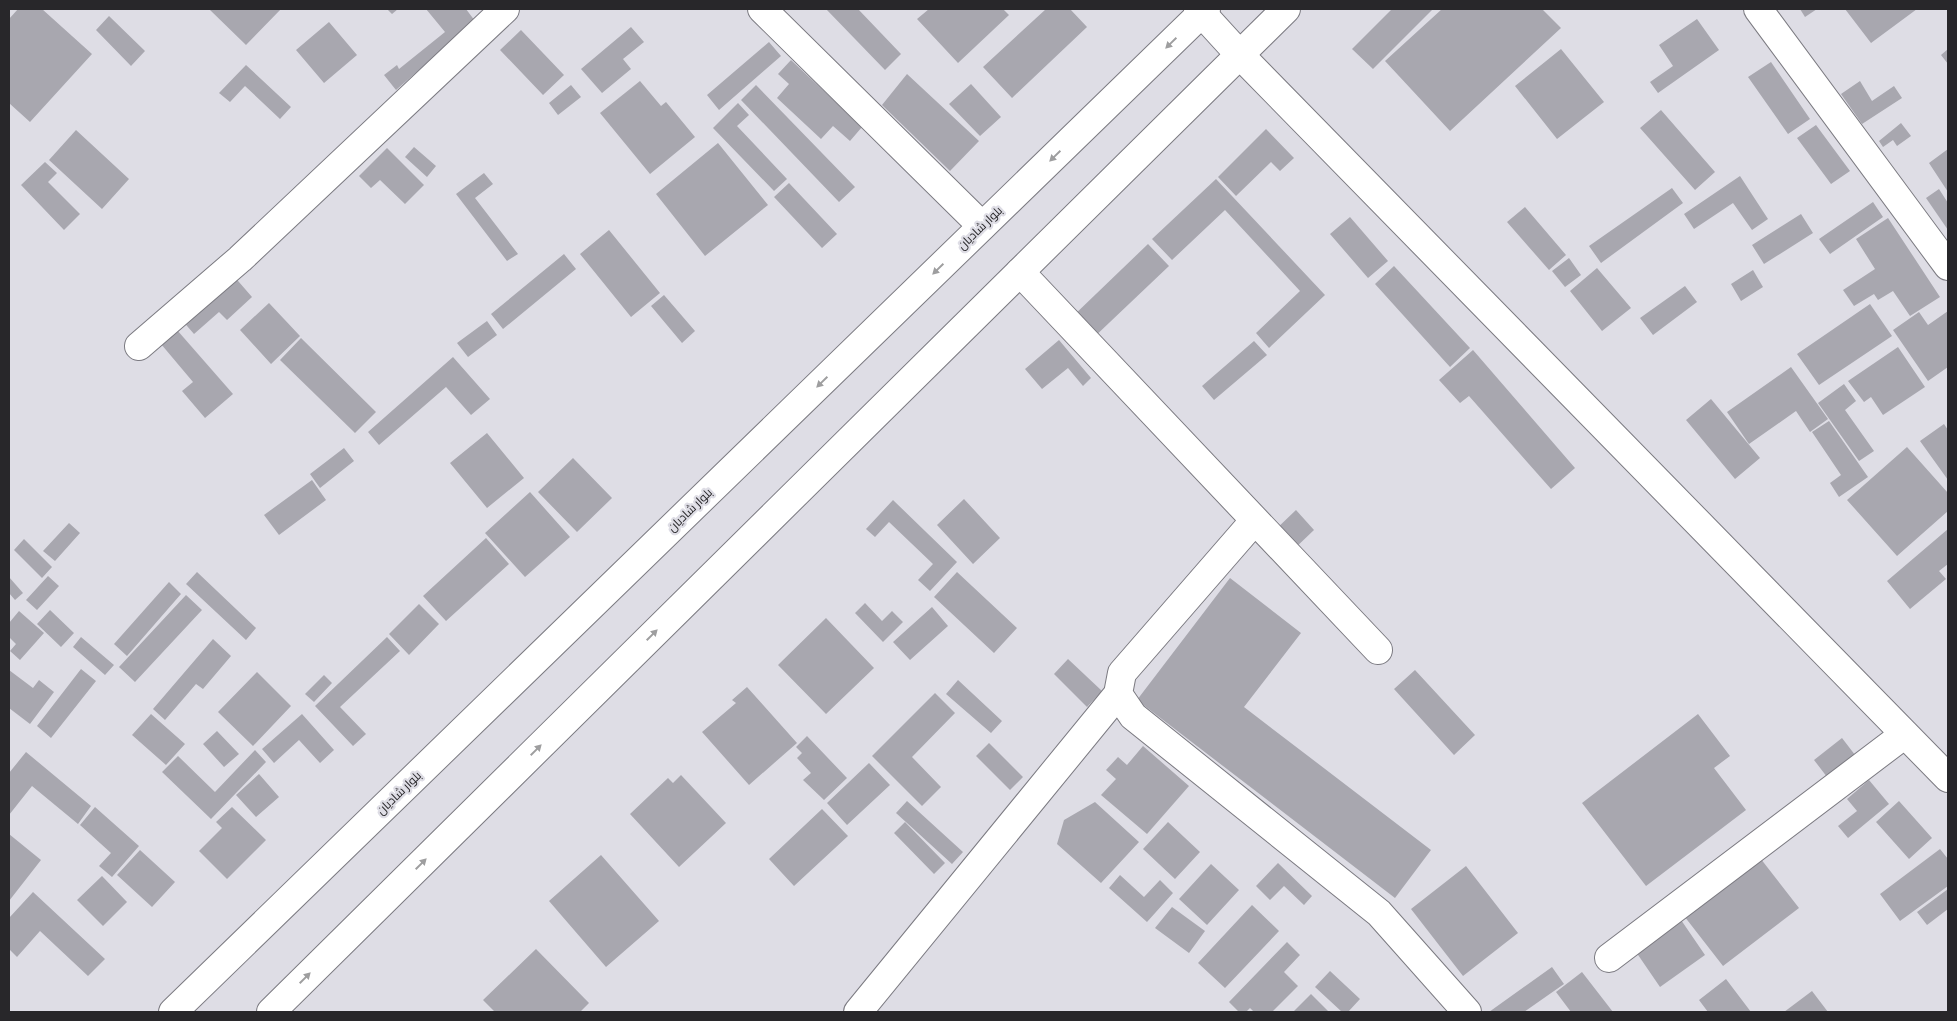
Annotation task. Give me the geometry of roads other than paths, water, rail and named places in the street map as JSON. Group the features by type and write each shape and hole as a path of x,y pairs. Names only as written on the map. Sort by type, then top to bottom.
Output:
{"street":[{"path":"139,346 240,259 505,9"},
{"path":"762,9 982,226"},
{"path":"270,1012 1286,9"},
{"path":"1758,9 1948,266"},
{"path":"1202,10 1240,55 1948,778"},
{"name":"بلوار شادیان","path":"173,1012 1202,10"},
{"path":"1020,272 1378,650"},
{"path":"858,1012 1118,694 1122,673 1255,520"},
{"path":"1118,694 1133,716 1379,912 1467,1012"},
{"path":"1609,958 1905,734"}]}
